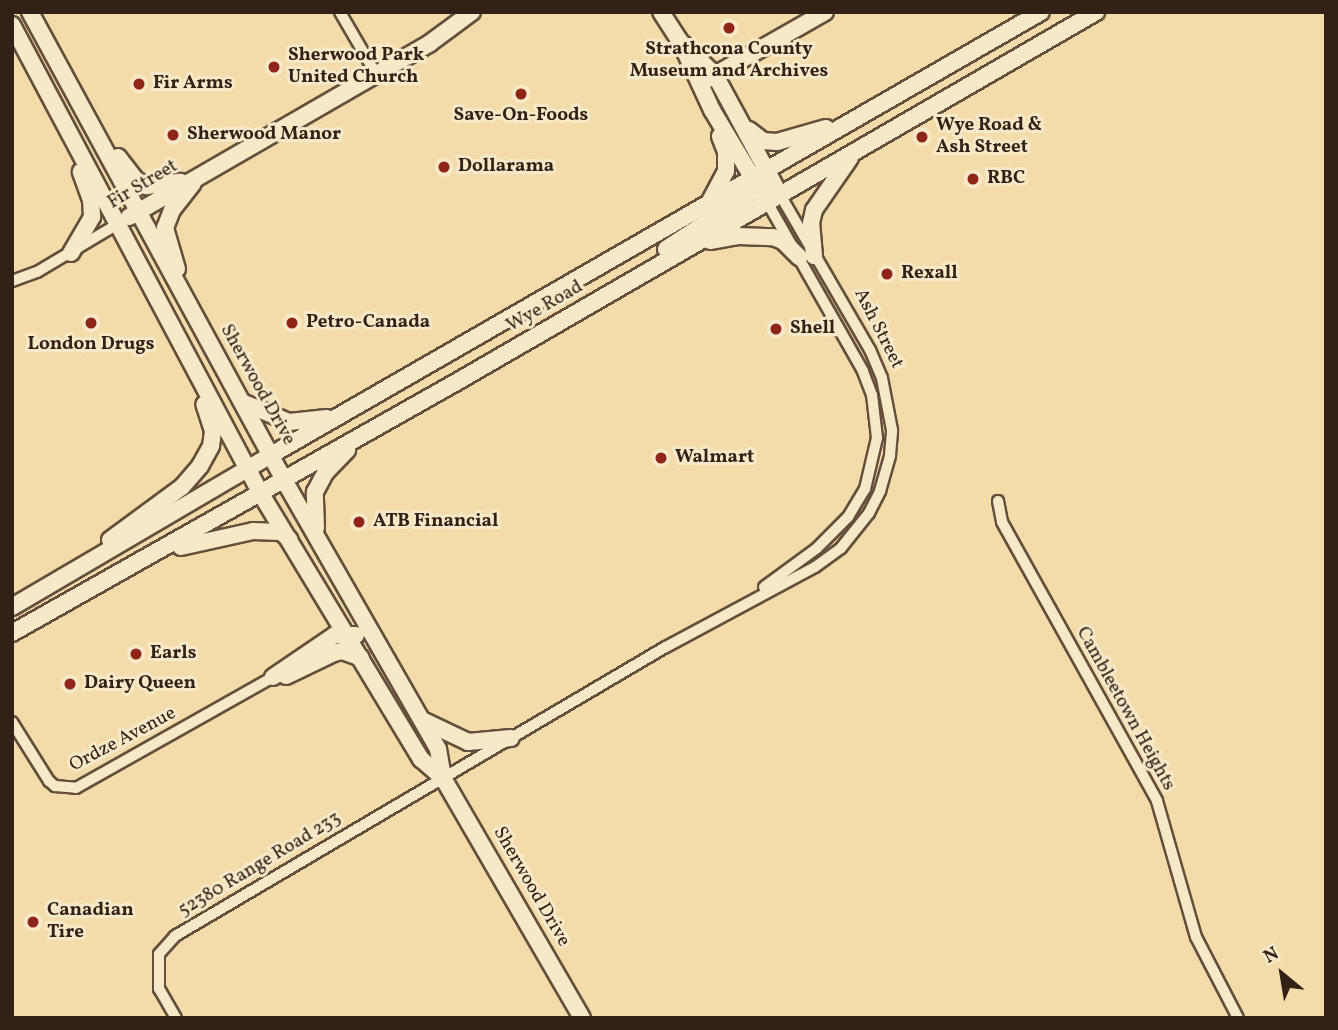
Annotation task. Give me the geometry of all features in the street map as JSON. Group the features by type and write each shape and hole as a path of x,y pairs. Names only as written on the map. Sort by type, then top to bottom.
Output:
{"main road":[{"name":"Sherwood Drive","path":"30,12 284,480 422,719 438,749 443,778"},
{"name":"Fir Street","path":"118,224 376,75 451,29 472,12"},
{"name":"Ash Street","path":"661,12 681,43 712,110 774,199"},
{"path":"698,84 825,12"},
{"name":"Wye Road","path":"12,607 339,415 759,178 1041,12"},
{"name":"Wye Road","path":"12,633 261,494 1096,12"},
{"name":"Sherwood Drive","path":"12,25 261,494 421,759 443,778 582,1018"},
{"name":"Ash Street","path":"681,43 715,75 743,126 759,178"},
{"path":"707,206 726,171 726,152 712,110"},
{"path":"59,114 93,213 88,229 71,253"},
{"path":"743,126 763,141 778,142 858,118"},
{"path":"95,129 136,180 146,186 197,178"},
{"path":"694,245 738,236 760,235 783,241 807,256 814,210 856,150"},
{"path":"185,297 165,228 172,210 197,178"},
{"path":"618,289 625,275 759,178"},
{"path":"47,587 182,487 207,456 212,424 181,355 171,321"},
{"path":"241,401 289,422 339,415"},
{"path":"317,537 315,492 334,462 364,434"},
{"path":"157,553 243,532 281,532 289,539"},
{"path":"273,677 335,635 347,634 357,635 387,680 403,688"},
{"path":"273,677 292,674 342,651 361,658"},
{"path":"422,719 447,735 468,742 511,738"}],"street":[{"path":"340,12 376,75"},
{"name":"Ash Street","path":"443,778 739,606 815,567 841,548 869,513 880,491 890,455 892,430 882,378 870,350 807,256 774,199"},
{"name":"Fir Street","path":"12,281 71,253 118,224"},
{"name":"Ash Street","path":"739,606 817,548 848,517 865,489 877,438 872,395 863,371 807,256"},
{"name":"Cambleetown Heights","path":"998,501 1002,522 1157,801 1196,937 1238,1018"},
{"name":"Ordze Avenue","path":"12,722 49,781 55,786 76,788 273,677"},
{"name":"52380 Range Road 233","path":"176,1018 159,989 159,954 175,936 443,778"}],"place":[{"name":"Strathcona County Museum and Archives","path":"729,28"},
{"name":"Sherwood Park United Church","path":"274,67"},
{"name":"Fir Arms","path":"139,84"},
{"name":"Save-On-Foods","path":"521,94"},
{"name":"Sherwood Manor","path":"173,135"},
{"name":"Wye Road & Ash Street","path":"922,137"},
{"name":"Dollarama","path":"444,167"},
{"name":"RBC","path":"973,179"},
{"name":"Rexall","path":"887,274"},
{"name":"London Drugs","path":"91,323"},
{"name":"Petro-Canada","path":"292,323"},
{"name":"Shell","path":"776,329"},
{"name":"Walmart","path":"661,458"},
{"name":"ATB Financial","path":"359,522"},
{"name":"Earls","path":"136,654"},
{"name":"Dairy Queen","path":"70,684"},
{"name":"Canadian Tire","path":"33,922"}]}
